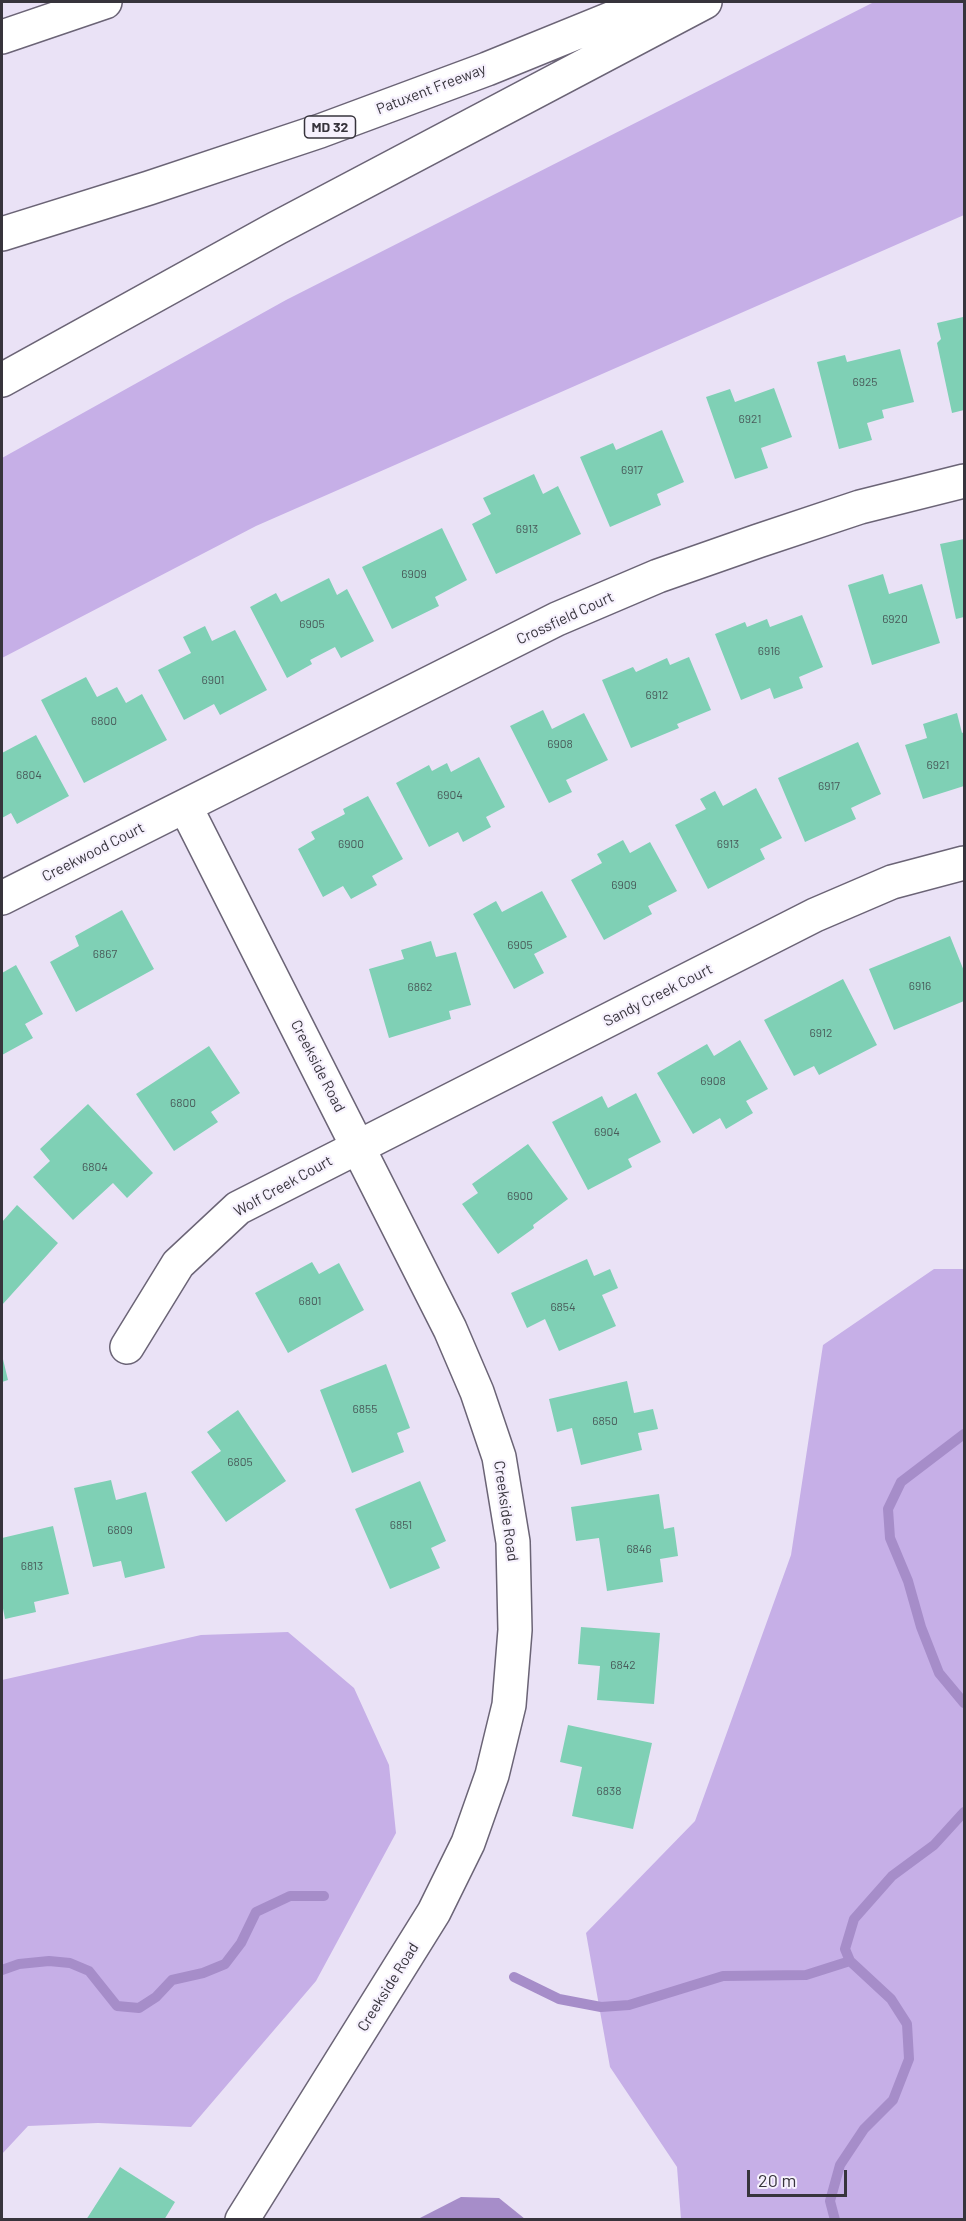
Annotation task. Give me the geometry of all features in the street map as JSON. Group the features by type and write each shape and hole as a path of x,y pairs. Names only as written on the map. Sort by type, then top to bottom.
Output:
{"main road":[{"path":"2,37 105,2"},
{"name":"Patuxent Freeway","path":"2,234 320,131 487,69 652,2"},
{"path":"2,380 288,223 705,2"},
{"name":"Crossfield Court","path":"185,806 557,619 658,576 860,507 964,481"},
{"name":"Creekwood Court","path":"2,898 185,806"},
{"name":"Creekside Road","path":"185,806 450,1329 477,1392 499,1457 513,1542 515,1630 509,1705 492,1775 468,1843 434,1912 242,2220"},
{"name":"Sandy Creek Court","path":"358,1146 815,915 892,882 964,862"},
{"name":"Wolf Creek Court","path":"127,1347 178,1264 238,1208 358,1146"}],"shaded area":[{"path":"874,2 964,2 964,215 256,526 2,658 2,458 286,300"},
{"path":"934,1269 964,1269 964,2219 681,2219 677,2167 610,2067 586,1933 695,1821 791,1555 823,1345"},
{"path":"288,1632 354,1688 389,1765 396,1833 316,1981 191,2127 98,2123 28,2126 2,2154 2,1680 201,1635"},
{"path":"461,2197 499,2198 525,2219 418,2219"}],"building":[{"path":"963,317 964,410 952,413 937,343 941,339 937,323"},
{"path":"900,349 914,402 882,410 884,418 867,423 872,440 839,449 817,362 845,355 847,362"},
{"path":"774,388 792,437 761,448 768,468 735,479 706,397 730,389 735,402"},
{"path":"662,430 684,482 657,494 661,505 610,527 580,457 613,443 616,450"},
{"path":"534,474 543,494 558,486 581,534 496,574 472,524 491,514 483,498"},
{"path":"442,528 467,580 435,597 439,606 392,629 362,567"},
{"path":"964,539 964,617 956,619 940,544"},
{"path":"883,574 889,594 922,584 940,643 872,665 848,585"},
{"path":"329,578 337,595 347,589 374,641 341,658 335,647 310,660 312,664 287,678 250,607 276,593 281,602"},
{"path":"802,615 823,667 799,677 803,688 774,699 770,688 741,700 715,634 745,622 747,627 767,619 770,627"},
{"path":"205,626 212,641 235,630 267,690 220,715 214,704 184,720 158,670 191,653 183,637"},
{"path":"689,657 711,710 677,724 679,728 631,748 602,680 633,667 636,672 667,658 670,665"},
{"path":"86,677 97,697 117,687 126,703 142,694 167,740 84,783 41,700"},
{"path":"543,710 552,729 584,713 608,760 566,780 572,792 549,803 510,726"},
{"path":"957,713 962,733 964,732 964,786 923,799 905,745 927,738 923,724"},
{"path":"36,735 69,796 17,824 11,813 2,818 2,753"},
{"path":"858,742 881,794 851,808 856,819 805,842 778,778"},
{"path":"479,757 505,807 486,817 491,827 463,842 458,832 429,847 396,783 429,765 432,771 447,763 451,772"},
{"path":"756,788 782,838 760,849 765,859 708,889 675,825 706,809 700,799 715,791 723,806"},
{"path":"368,796 403,859 372,876 377,885 351,899 343,886 323,897 298,849 315,839 311,832 345,814 343,809"},
{"path":"623,840 630,853 650,842 677,891 648,906 652,914 604,940 571,880 602,863 597,854"},
{"path":"542,891 567,937 534,954 544,973 514,989 473,914 496,901 502,912"},
{"path":"122,910 154,969 76,1012 50,962 79,946 75,936"},
{"path":"950,936 964,971 964,1001 894,1030 869,969"},
{"path":"431,941 436,957 456,952 471,1005 449,1011 451,1019 389,1038 369,969 404,959 401,950"},
{"path":"16,965 43,1014 25,1024 33,1038 2,1055 2,973"},
{"path":"843,979 877,1045 819,1075 814,1066 794,1076 764,1020"},
{"path":"740,1040 768,1089 746,1101 753,1113 726,1129 720,1118 693,1134 657,1073 707,1044 714,1056"},
{"path":"209,1046 240,1093 211,1112 218,1122 174,1151 136,1094"},
{"path":"636,1093 661,1142 628,1159 632,1167 588,1190 552,1122 602,1096 608,1108"},
{"path":"88,1104 153,1173 127,1198 113,1183 73,1220 33,1177 50,1161 40,1149"},
{"path":"528,1144 568,1199 498,1254 462,1204 478,1193 472,1184"},
{"path":"17,1205 58,1243 2,1305 2,1222"},
{"path":"587,1259 594,1276 610,1269 618,1288 602,1295 616,1326 559,1351 545,1319 527,1328 511,1293"},
{"path":"312,1262 319,1274 339,1263 364,1310 288,1353 255,1293"},
{"path":"2,1355 8,1380 2,1382"},
{"path":"386,1364 410,1428 397,1433 404,1452 352,1473 320,1390"},
{"path":"627,1381 634,1413 653,1409 658,1429 638,1433 642,1450 581,1465 572,1428 557,1432 549,1399"},
{"path":"238,1410 286,1481 226,1522 191,1472 221,1451 207,1432"},
{"path":"111,1480 116,1500 146,1492 165,1568 125,1578 121,1561 93,1567 74,1488"},
{"path":"420,1481 446,1541 431,1548 440,1568 390,1589 355,1509"},
{"path":"659,1494 664,1529 674,1527 678,1556 660,1559 663,1582 607,1591 599,1538 576,1541 571,1507"},
{"path":"53,1526 69,1594 34,1602 36,1612 5,1619 2,1603 2,1538"},
{"path":"581,1627 660,1633 654,1704 597,1700 600,1666 578,1664"},
{"path":"568,1725 652,1743 633,1829 572,1816 582,1767 560,1762"},
{"path":"120,2167 175,2202 164,2220 86,2220"}],"waterway":[{"path":"964,1434 901,1482 888,1509 890,1538 908,1581 921,1627 939,1673 964,1703"},
{"path":"835,2220 830,2201 840,2165 864,2129 893,2100 909,2059 907,2024 891,1999 850,1961 845,1949 854,1919 892,1876 934,1845 964,1812"},
{"path":"2,1970 19,1964 49,1961 70,1963 89,1971 117,2006 139,2008 156,1997 172,1980 203,1973 225,1964 241,1943 256,1912 290,1896 324,1896"},
{"path":"514,1977 559,1999 601,2007 629,2005 723,1976 806,1975 850,1961"}]}
